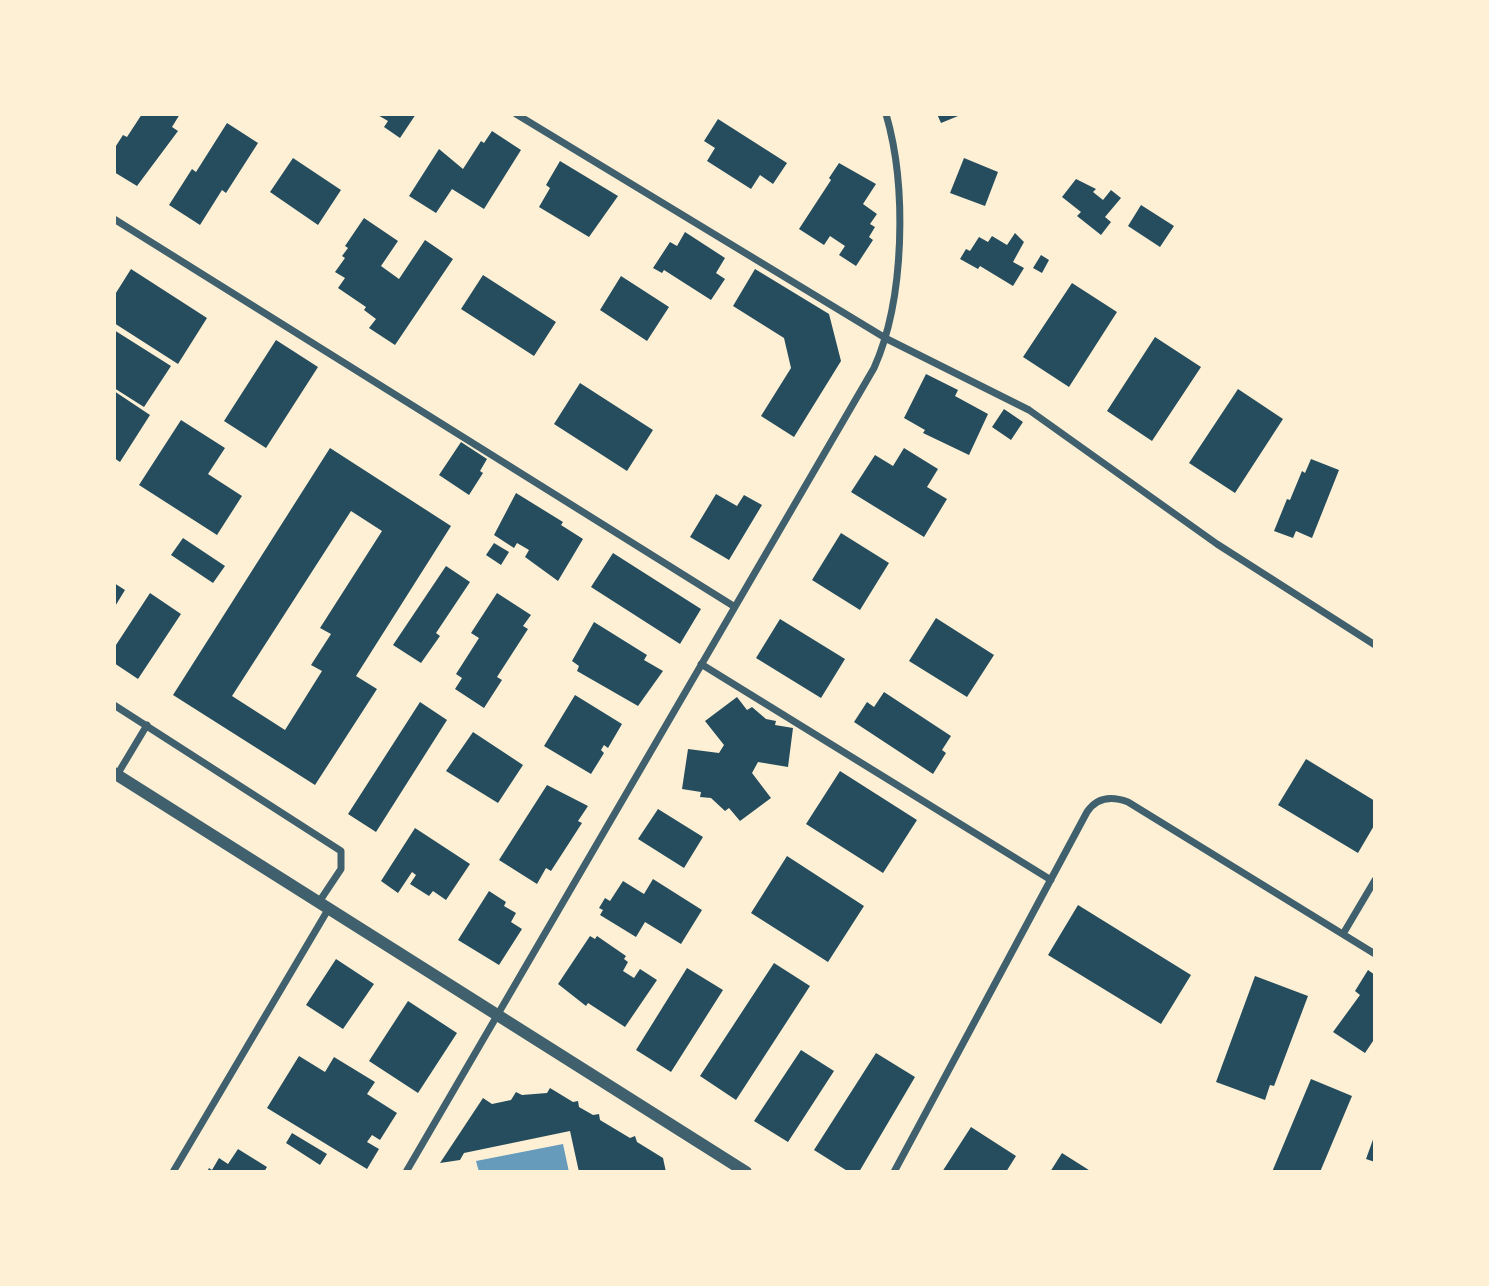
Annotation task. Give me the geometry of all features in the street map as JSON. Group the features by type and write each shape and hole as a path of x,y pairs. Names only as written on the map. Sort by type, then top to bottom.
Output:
{"street":[{"path":"516,114 887,339 1029,410 1217,544 1375,645"},
{"path":"406,1172 853,408 887,339 897,254 898,219 893,142 886,114"},
{"path":"114,219 735,607"},
{"path":"701,664 1051,880"},
{"path":"114,705 341,851 341,869 324,905 173,1172"},
{"path":"147,726 116,774 746,1172"},
{"path":"894,1172 1091,806 1104,798 1128,802 1375,954"},
{"path":"1343,934 1375,880"}],"water":[{"path":"563,1144 569,1172 479,1172 476,1161"}],"building":[{"path":"142,114 180,114 172,127 178,131 137,186 114,172 114,149 123,135 127,137"},
{"path":"376,114 416,114 400,138 384,127 388,121"},
{"path":"937,114 963,114 941,123"},
{"path":"718,119 787,163 773,184 760,175 751,189 707,161 715,148 704,141"},
{"path":"227,123 258,143 226,193 222,190 200,225 169,205 192,169 196,172"},
{"path":"492,131 521,150 484,209 452,189 436,213 409,196 439,149 463,169 481,141 484,143"},
{"path":"293,158 341,190 318,225 270,192"},
{"path":"964,158 998,172 985,206 950,193"},
{"path":"560,161 618,196 589,237 539,207 550,188 546,185"},
{"path":"839,163 876,184 863,204 877,214 870,224 875,227 869,237 873,240 856,266 839,255 845,246 830,236 824,245 799,229"},
{"path":"1076,179 1096,189 1093,192 1103,200 1111,190 1121,198 1105,217 1111,222 1101,235 1077,216 1081,212 1062,197"},
{"path":"1141,205 1174,226 1160,247 1128,226"},
{"path":"364,218 398,241 381,266 399,279 425,240 453,259 395,345 369,328 376,319 364,310 366,307 338,288 345,278 335,272 345,258 342,256 348,248 345,246"},
{"path":"685,232 725,258 716,273 725,279 711,300 664,270 662,273 653,268 670,242 677,246"},
{"path":"1015,233 1024,242 1013,262 1024,268 1013,286 980,266 978,269 960,259 966,249 970,251 979,237 988,242 992,236 1007,245"},
{"path":"1041,255 1049,260 1042,273 1033,268"},
{"path":"131,269 207,318 178,364 114,323 114,296"},
{"path":"755,269 829,314 841,361 794,437 761,416 791,368 784,338 733,306"},
{"path":"483,275 556,322 534,356 461,309"},
{"path":"621,276 669,307 647,341 600,310"},
{"path":"1072,283 1117,312 1069,387 1023,357"},
{"path":"114,330 171,366 144,407 114,388"},
{"path":"1155,337 1201,367 1152,441 1107,411"},
{"path":"276,340 318,367 266,448 224,421"},
{"path":"926,374 958,390 955,396 988,414 969,455 923,433 925,430 904,418"},
{"path":"580,383 653,430 627,471 554,424"},
{"path":"1238,389 1283,419 1235,493 1189,463"},
{"path":"114,391 150,415 120,462 114,458"},
{"path":"1004,409 1023,422 1011,440 992,427"},
{"path":"181,420 225,448 208,474 242,496 217,535 139,485"},
{"path":"461,442 487,459 480,471 483,473 469,495 439,475"},
{"path":"330,448 451,526 356,676 377,689 315,785 173,695","holes":["351,511 382,531 320,628 331,634 311,665 322,671 285,730 232,696"]},
{"path":"904,448 938,469 927,487 947,499 924,537 851,492 875,455 893,466"},
{"path":"1311,459 1339,470 1312,538 1296,531 1293,538 1274,531 1287,499 1290,500 1302,471 1305,473"},
{"path":"516,493 563,522 561,525 583,539 558,581 525,557 529,550 517,543 514,548 494,535"},
{"path":"716,494 737,506 744,495 762,505 729,560 690,537"},
{"path":"841,533 889,563 860,610 812,580"},
{"path":"183,538 225,566 213,583 171,555"},
{"path":"494,543 509,552 501,565 486,555"},
{"path":"613,553 701,609 680,644 591,587"},
{"path":"446,566 470,582 436,633 440,636 421,663 393,645"},
{"path":"114,583 125,590 114,608"},
{"path":"150,593 181,614 138,679 114,663 114,648"},
{"path":"497,593 531,615 523,626 528,629 497,677 502,680 484,708 455,689 462,678 456,674 479,638 471,633"},
{"path":"936,618 994,655 967,697 909,661"},
{"path":"780,619 845,659 821,698 756,658"},
{"path":"594,622 647,655 644,660 663,671 638,706 577,671 579,666 572,661"},
{"path":"884,692 951,736 942,750 946,753 933,774 854,722 867,702 874,707"},
{"path":"575,695 622,724 608,748 604,745 601,750 604,753 591,774 544,746"},
{"path":"737,697 747,710 752,707 766,719 776,721 775,725 793,728 788,767 758,762 752,773 771,798 740,821 729,808 725,811 711,798 700,797 701,792 682,789 688,749 719,753 724,745 705,721"},
{"path":"420,702 447,720 376,832 348,814"},
{"path":"473,732 523,765 498,803 446,771"},
{"path":"1306,759 1375,801 1375,824 1358,853 1278,805"},
{"path":"840,771 917,820 883,873 806,824"},
{"path":"547,785 588,806 578,821 582,823 551,871 546,868 537,884 499,860"},
{"path":"658,809 703,837 684,868 638,839"},
{"path":"415,828 470,864 446,900 433,891 429,896 410,884 416,875 412,872 398,893 381,881"},
{"path":"787,856 864,906 828,962 751,913"},
{"path":"653,879 702,910 681,944 645,922 636,937 600,915 603,910 599,908 605,898 610,901 623,881 644,894"},
{"path":"489,891 506,902 504,906 516,913 511,922 522,929 499,965 458,940"},
{"path":"1078,905 1191,975 1161,1024 1048,955"},
{"path":"590,936 595,939 597,936 626,956 624,959 628,962 623,971 634,978 640,969 657,980 625,1027 588,1003 586,1006 558,984"},
{"path":"336,959 374,984 343,1029 306,1005"},
{"path":"774,963 810,986 736,1100 700,1076"},
{"path":"687,968 723,990 671,1072 636,1050"},
{"path":"1368,970 1375,975 1375,1038 1365,1053 1333,1032 1360,995 1355,991"},
{"path":"1255,976 1308,996 1274,1086 1270,1085 1265,1100 1216,1082"},
{"path":"408,1001 457,1033 418,1093 369,1061"},
{"path":"801,1050 834,1071 788,1142 754,1121"},
{"path":"876,1053 915,1077 859,1172 849,1172 814,1150"},
{"path":"299,1056 325,1072 334,1057 375,1082 367,1094 397,1113 380,1140 372,1135 367,1142 379,1149 367,1169 267,1108"},
{"path":"1311,1079 1352,1096 1320,1172 1272,1172"},
{"path":"550,1088 573,1102 578,1101 579,1107 593,1115 599,1114 600,1120 630,1138 635,1136 637,1142 663,1158 666,1172 579,1172 570,1131 464,1153 460,1160 440,1163 483,1098 492,1104 511,1100 516,1092 522,1095 547,1093"},
{"path":"971,1127 1016,1156 1006,1172 942,1172"},
{"path":"292,1133 327,1154 320,1165 286,1143"},
{"path":"1375,1134 1375,1162 1366,1159"},
{"path":"238,1149 267,1167 264,1172 207,1172 209,1168 212,1170 219,1158 228,1164"},
{"path":"1062,1153 1092,1172 1050,1172"}]}
